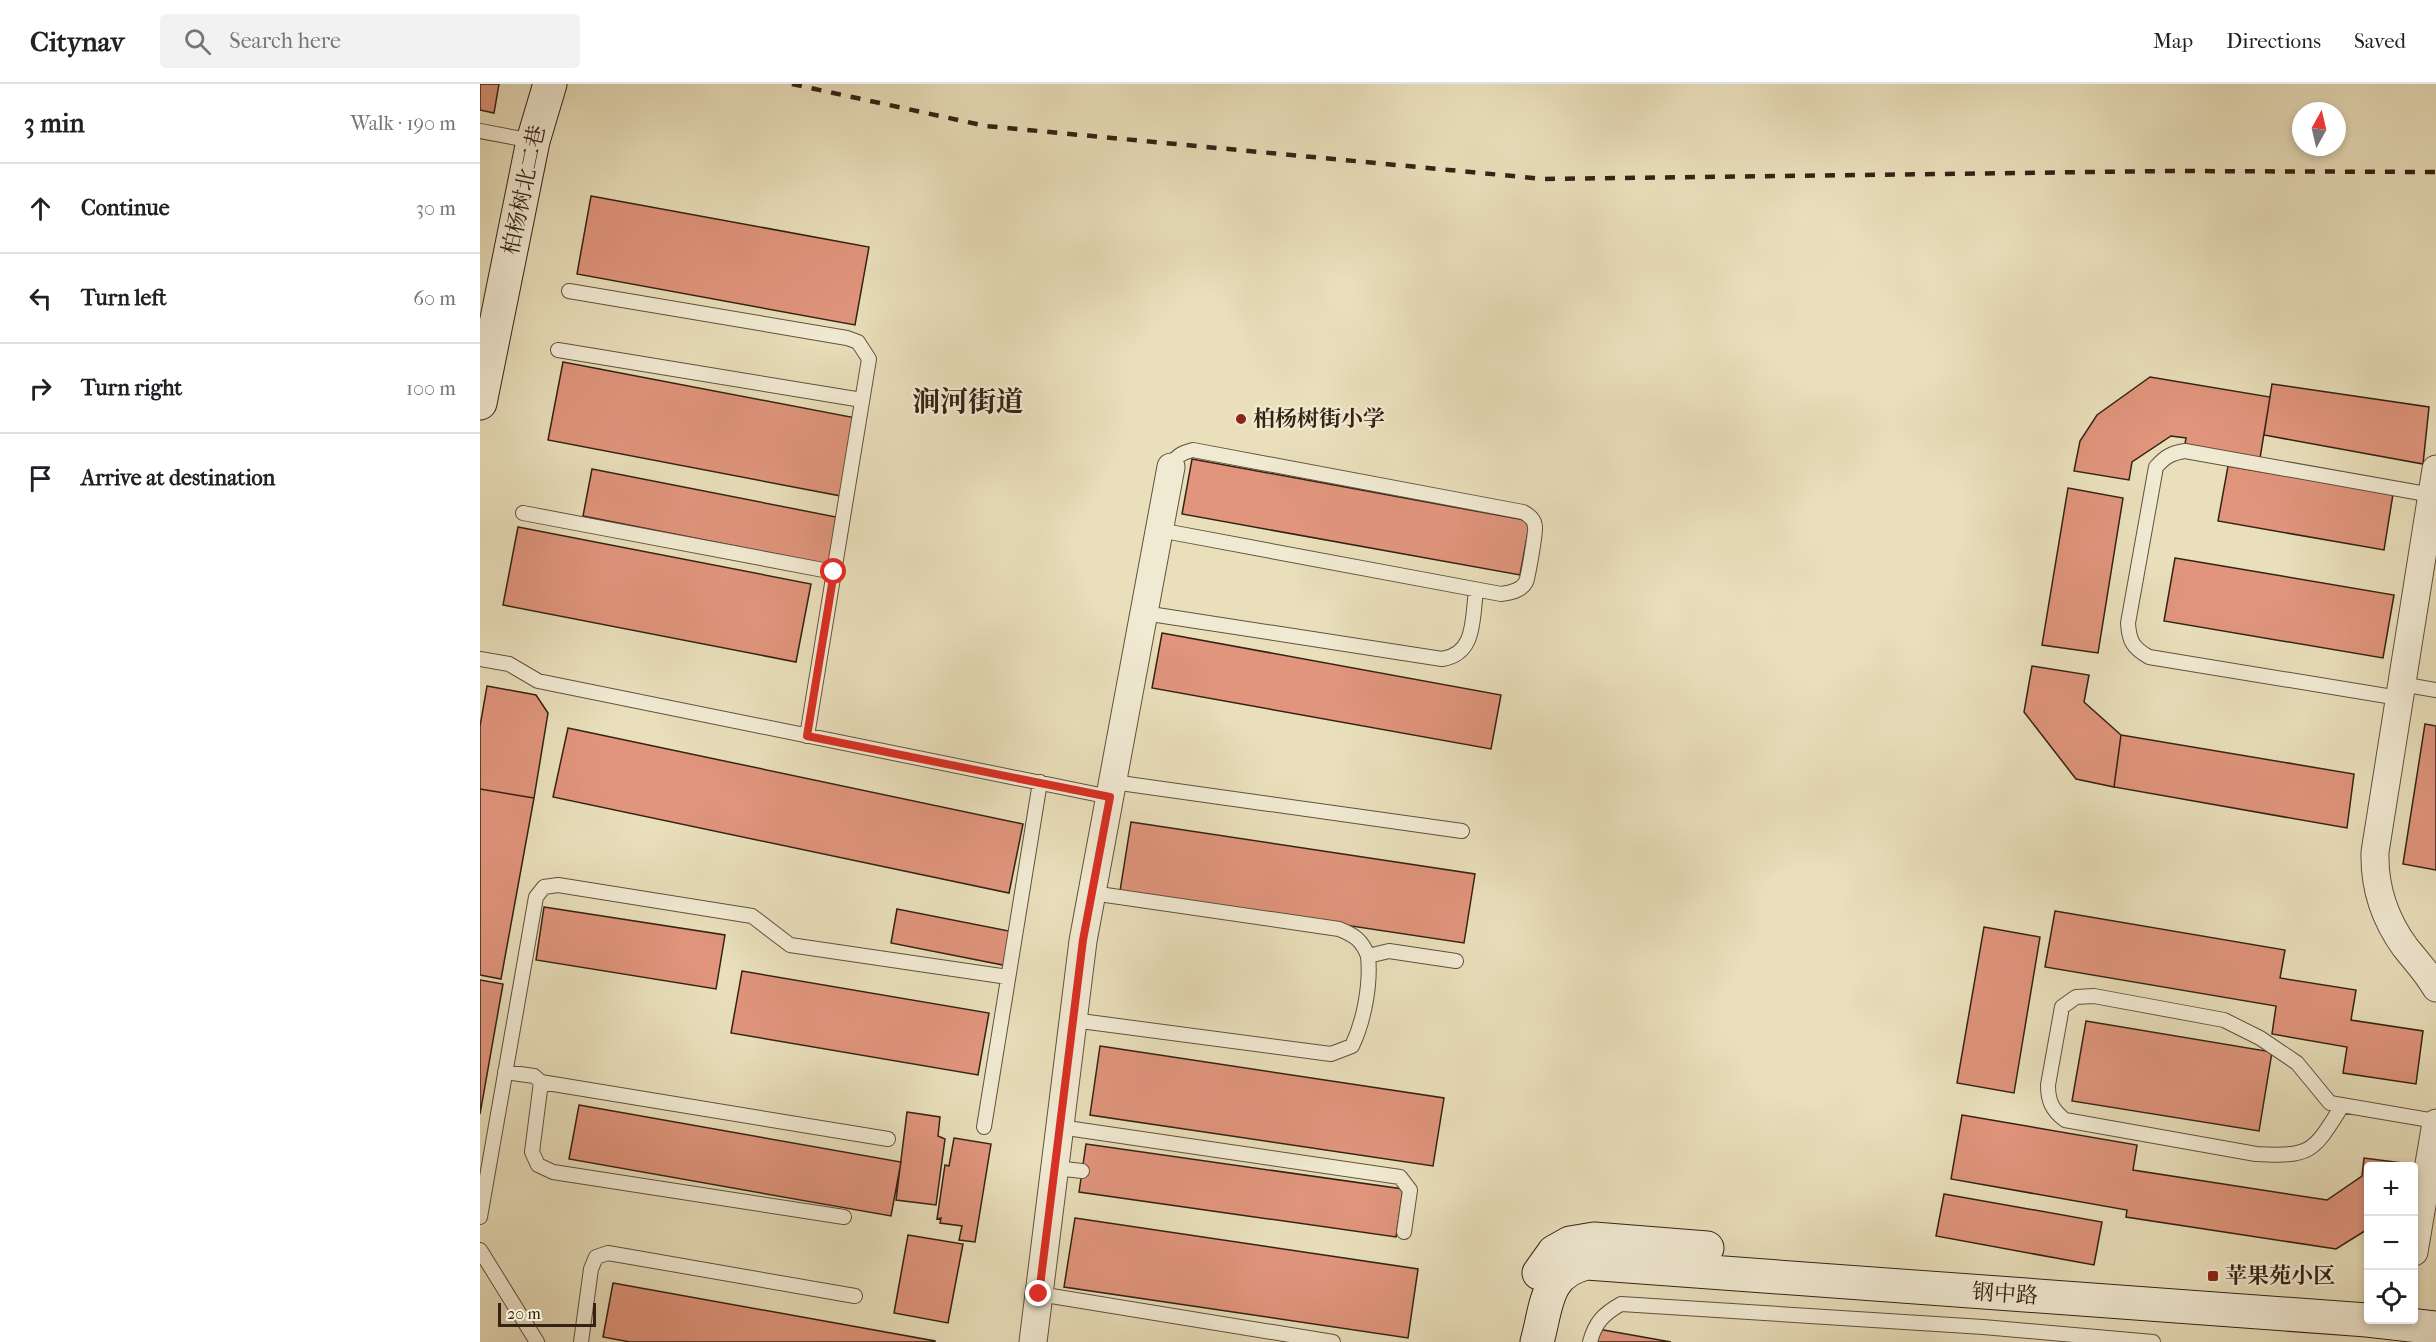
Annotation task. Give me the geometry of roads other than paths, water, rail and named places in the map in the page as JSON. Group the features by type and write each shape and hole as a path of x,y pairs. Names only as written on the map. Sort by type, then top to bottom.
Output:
{"street":[{"name":"柏杨树北二巷","path":"480,403 526,140 533,84"},
{"name":"柏杨树北二巷","path":"480,332 526,140 550,84"},
{"path":"1033,1342 1083,940 1171,467"},
{"path":"2434,482 2430,543 2400,691 2375,852 2374,875 2389,922 2436,988"},
{"path":"2418,1232 2433,1157 2436,1122"},
{"name":"钢中路","path":"1572,1254 1594,1239 2364,1319"},
{"path":"1521,1342 1540,1270 1554,1252 1572,1254 1551,1289 1537,1342"},
{"name":"钢中路","path":"2418,1314 2436,1310"},
{"name":"钢中路","path":"2418,1321 2436,1328"}],"lane":[{"path":"480,131 526,140"},
{"path":"569,291 847,338 858,342 869,359 807,736"},
{"path":"558,350 862,400"},
{"path":"1159,530 1476,591 1501,594 1516,591 1526,583 1535,525 1530,516 1523,512 1193,450 1183,452 1175,458 1171,467"},
{"path":"2434,482 2173,452 2156,467 2128,623 2129,638 2135,649 2149,657 2400,691 2436,690"},
{"path":"523,513 834,572"},
{"path":"1144,613 1442,659 1453,657 1468,644 1476,591"},
{"path":"480,659 509,664 538,681 1040,783 1111,789 1462,831"},
{"path":"984,1127 1040,783"},
{"path":"480,1217 536,897 544,887 558,885 752,916 790,945 1008,977"},
{"path":"1073,1020 1331,1054 1352,1046 1360,1029 1369,969 1368,956 1363,945 1354,935 1339,928 1092,893"},
{"path":"1368,956 1389,951 1456,961"},
{"path":"2342,1106 2323,1137 2306,1152 2284,1156 2256,1154 2065,1120 2055,1111 2048,1098 2048,1085 2062,1007 2076,997 2094,996 2224,1020 2259,1038 2297,1063 2330,1103 2436,1122"},
{"path":"505,1072 534,1076 541,1082 888,1139"},
{"path":"541,1082 532,1152 538,1165 553,1172 844,1217"},
{"path":"1060,1127 1401,1178 1410,1190 1404,1232"},
{"path":"1055,1168 1082,1171"},
{"path":"480,1250 537,1342"},
{"path":"581,1342 591,1269 596,1257 608,1253 855,1296"},
{"path":"1039,1294 1333,1342"},
{"path":"1590,1342 1594,1327 1606,1312 1621,1304 1983,1328 2153,1342"},
{"path":"1980,1342 1983,1328"}],"railway":[{"path":"792,84 986,126 1544,179 2173,171 2436,172"}],"place":[{"name":"柏杨树街小学","path":"1241,419"},
{"name":"苹果苑小区","path":"2213,1276"}],"district":[{"name":"涧河街道","path":"968,401"}]}
